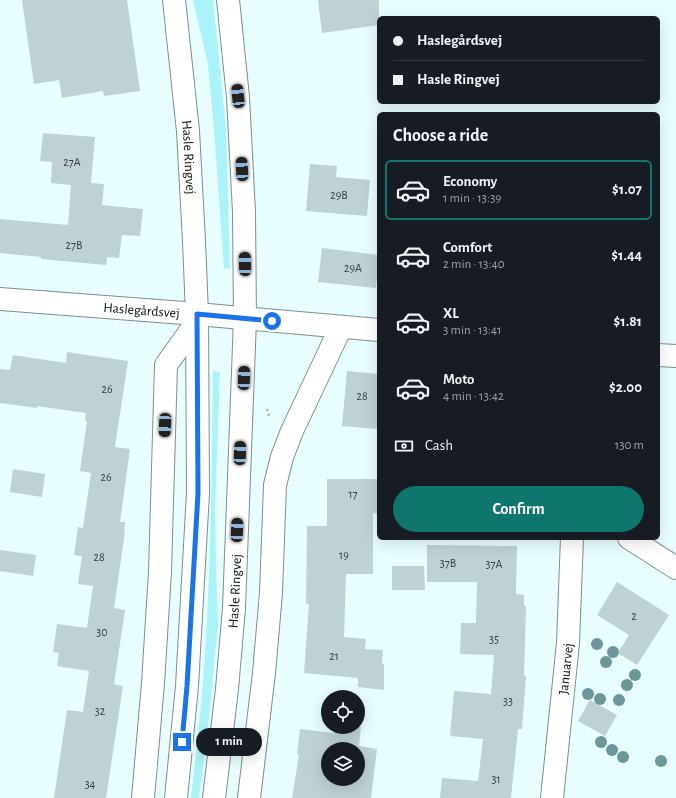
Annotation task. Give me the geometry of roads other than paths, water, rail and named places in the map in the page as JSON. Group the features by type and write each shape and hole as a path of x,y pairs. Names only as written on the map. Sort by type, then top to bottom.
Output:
{"street":[{"name":"Hasle Ringvej","path":"174,0 188,131 197,314 198,493 187,686 176,798"},
{"name":"Hasle Ringvej","path":"214,798 227,689 234,608 245,319 244,212 238,96 228,0"},
{"name":"Haslegårdsvej","path":"0,299 377,330"},
{"name":"Hasle Ringvej","path":"143,798 153,682 160,572 166,365 194,326 197,314"},
{"path":"249,798 270,608 276,485 282,457 292,431 341,327"},
{"path":"660,355 676,356"},
{"name":"Januarvej","path":"552,798 568,643 572,540"},
{"path":"632,540 676,568"}]}
